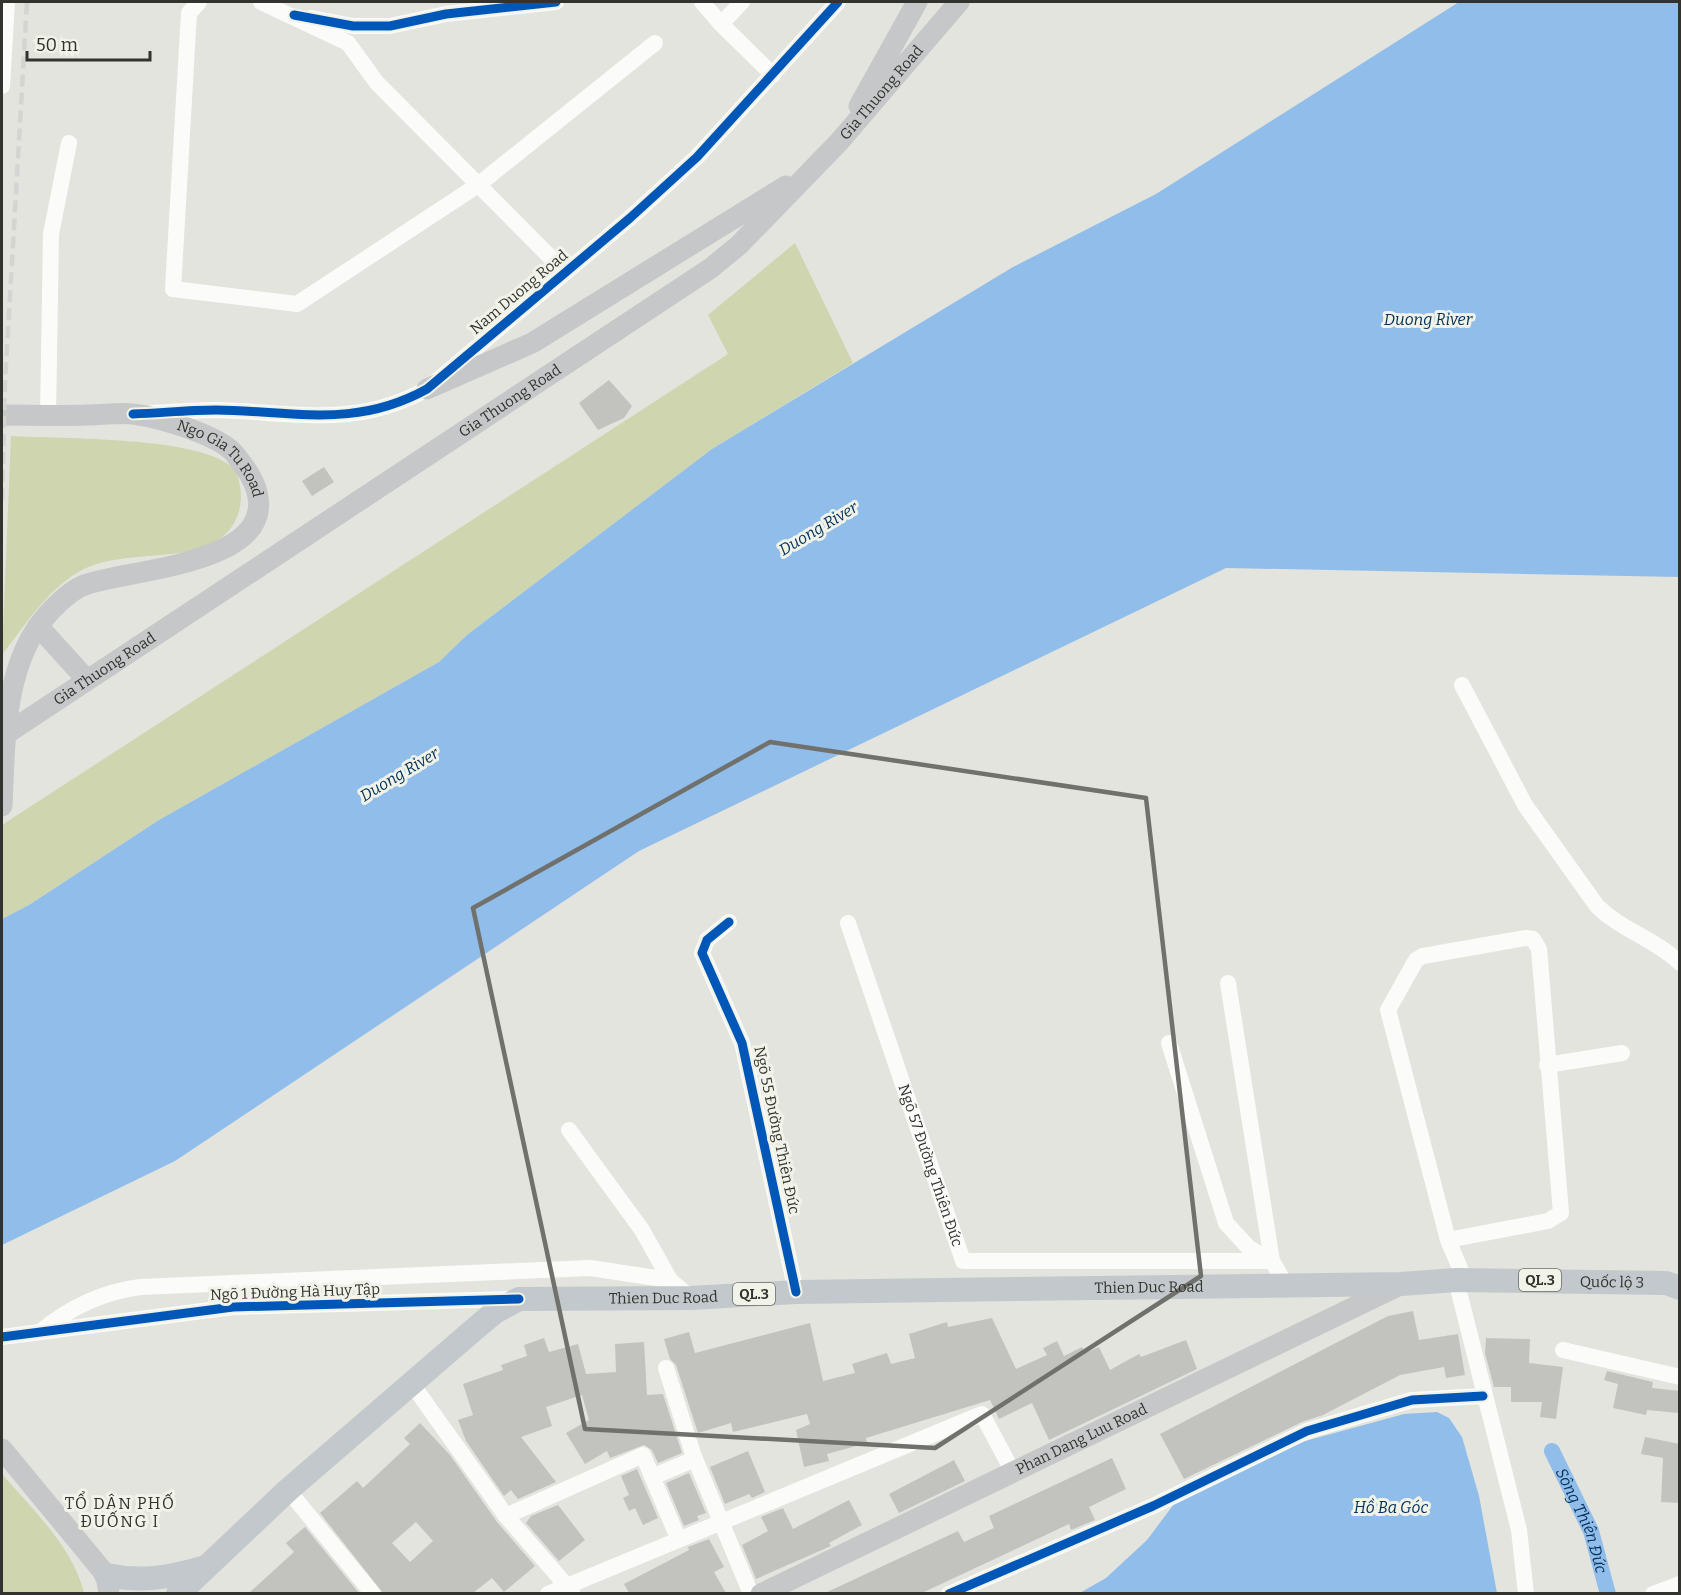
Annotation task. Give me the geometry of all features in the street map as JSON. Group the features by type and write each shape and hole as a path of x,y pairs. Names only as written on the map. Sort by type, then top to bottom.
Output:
{"highway":[{"name":"Quốc lộ 3","path":"1401,1284 1460,1280 1666,1284 1680,1288"},
{"name":"Thien Duc Road","path":"178,1593 288,1490 495,1312 519,1299 690,1298 796,1292 1401,1284"},
{"name":"QL.3","path":"107,1584 131,1580 151,1580 207,1566"}],"main road":[{"path":"839,142 917,2"},
{"name":"Gia Thuong Road","path":"6,736 87,680 711,268 739,245 839,142 959,2"},
{"path":"427,389 500,358 556,329 814,168"},
{"name":"Ngo Gia Tu Road","path":"2,415 133,414 193,431 235,453 258,494 258,510 252,526 237,541 201,561 82,586 64,598 38,626 22,653 6,736 2,806"},
{"path":"38,626 87,680"},
{"name":"Phan Dang Luu Road","path":"761,1593 1401,1284"},
{"path":"2,1449 107,1584"}],"street":[{"path":"2,86 7,2"},
{"path":"199,2 189,13 173,289 297,304 478,184 654,43"},
{"path":"261,2 294,15 348,43 377,82 565,272"},
{"path":"294,15 353,26 390,26 446,14 556,2"},
{"path":"702,2 772,75"},
{"path":"721,24 741,2"},
{"name":"Nam Duong Road","path":"133,414 212,410 347,415 400,404 427,389 697,157 838,2"},
{"path":"48,416 51,234 69,143"},
{"path":"1462,685 1525,805 1597,906 1611,920 1671,954 1680,963"},
{"name":"Ngõ 55 Đường Thiên Đức","path":"729,922 707,940 702,953 742,1043 796,1292"},
{"name":"Ngõ 57 Đường Thiên Đức","path":"848,922 963,1261 1272,1261"},
{"path":"1448,1240 1548,1221 1561,1213 1539,949 1533,939 1526,938 1432,954 1416,960 1388,1010 1388,1017 1448,1240 1460,1280 1483,1396 1519,1530 1526,1593"},
{"path":"1228,983 1272,1261 1286,1285"},
{"path":"1169,1043 1226,1223 1248,1247 1272,1261"},
{"path":"1547,1065 1622,1053"},
{"path":"569,1130 642,1230 669,1280 690,1298"},
{"path":"40,1332 72,1308 110,1293 140,1287 590,1268 669,1280"},
{"name":"Ngõ 1 Đường Hà Huy Tập","path":"2,1338 233,1307 519,1299"},
{"path":"1563,1350 1680,1377"},
{"path":"666,1368 695,1459 751,1593"},
{"path":"412,1384 506,1516 570,1589"},
{"path":"950,1593 1153,1506 1307,1431 1412,1400 1483,1396"},
{"path":"548,1593 570,1589 678,1538 982,1413 1013,1472"},
{"path":"506,1516 643,1455 678,1538"},
{"path":"652,1477 695,1459"},
{"path":"288,1490 373,1593"},
{"path":"1653,1593 1680,1584"}],"highlighted area":[{"path":"770,742 1146,798 1201,1276 935,1448 585,1429 473,908"}],"green space":[{"path":"795,243 853,363 712,449 467,635 439,662 159,820 29,905 2,919 2,825 728,354 708,315"},
{"path":"11,436 128,441 192,450 216,458 233,468 238,478 241,498 237,517 232,527 223,536 202,548 109,561 86,568 73,575 40,606 2,655"},
{"path":"2,1474 61,1544 79,1576 84,1593 2,1593"}],"water":[{"name":"Duong River","path":"1459,2 1679,2 1679,577 1226,568 639,851 175,1161 2,1245 2,919 29,905 159,820 439,662 467,635 712,449 1013,267 1156,194"},
{"name":"Hồ Ba Góc","path":"1437,1412 1449,1418 1462,1437 1479,1496 1497,1593 1078,1594 1106,1578 1147,1540 1177,1500 1298,1443 1404,1414"}],"building":[{"path":"609,380 632,406 624,418 598,430 579,403"},
{"path":"324,467 334,482 312,496 302,481"},
{"path":"1413,1311 1419,1340 1458,1334 1465,1375 1446,1378 1444,1367 1400,1375 1323,1415 1302,1422 1184,1479 1160,1434 1388,1316"},
{"path":"992,1318 1016,1369 1047,1355 1043,1348 1057,1341 1064,1356 1082,1347 1085,1353 1099,1347 1110,1370 1139,1354 1141,1357 1186,1340 1197,1369 1049,1440 1032,1403 999,1419 990,1400 866,1438 867,1443 827,1454 829,1461 804,1467 796,1430 810,1424 807,1414 733,1432 731,1423 698,1433 676,1365 670,1359 664,1339 689,1332 695,1353 810,1323 823,1381 855,1373 852,1364 887,1353 891,1364 915,1358 909,1334 947,1322 948,1327"},
{"path":"544,1338 549,1352 578,1344 586,1374 616,1372 615,1344 644,1342 647,1395 663,1394 682,1453 658,1463 652,1450 644,1445 610,1458 607,1451 585,1464 566,1433 589,1420 582,1395 546,1407 552,1426 521,1437 556,1482 518,1499 511,1490 504,1496 466,1441 458,1420 473,1415 463,1384 503,1370 501,1365 527,1356 524,1345"},
{"path":"1486,1338 1530,1339 1529,1363 1563,1367 1556,1419 1540,1417 1542,1402 1511,1402 1511,1387 1494,1387 1485,1353"},
{"path":"1607,1371 1653,1382 1652,1388 1680,1391 1678,1413 1647,1410 1646,1415 1613,1408 1618,1384 1604,1380"},
{"path":"420,1423 450,1455 497,1522 535,1566 504,1592 492,1578 473,1593 383,1593 320,1513 357,1481 363,1488 410,1444 404,1438","holes":["416,1522 433,1541 410,1562 392,1543"]},
{"path":"1645,1437 1680,1444 1680,1503 1661,1502 1663,1458 1641,1454"},
{"path":"748,1451 765,1492 752,1498 749,1494 725,1504 710,1467"},
{"path":"1112,1458 1126,1489 1089,1507 1095,1520 1071,1530 1069,1524 922,1593 825,1593 958,1531 964,1542 994,1528 989,1516"},
{"path":"954,1460 965,1481 899,1513 889,1494"},
{"path":"637,1469 658,1518 643,1525 635,1508 629,1511 623,1498 629,1495 621,1476"},
{"path":"689,1473 706,1513 697,1516 699,1520 684,1526 666,1483"},
{"path":"849,1500 862,1525 829,1543 831,1546 756,1579 742,1545 768,1531 761,1517 783,1508 793,1529"},
{"path":"558,1505 585,1540 559,1561 526,1523 531,1516"},
{"path":"305,1527 359,1593 249,1593 294,1552 286,1543"},
{"path":"709,1539 724,1567 714,1572 726,1593 629,1593 624,1584 689,1550 688,1547"}],"waterway":[{"name":"Sông Thiên Đức","path":"1552,1451 1591,1531 1608,1594"}],"railway":[{"path":"2,500 5,383 27,2"}],"cycle path":[{"path":"294,15 353,26 390,26 446,14 556,2"},
{"path":"133,414 196,410 324,415 349,413 375,409 427,389 630,218 697,157 838,2"},
{"path":"729,922 707,940 702,953 742,1043 796,1292"},
{"path":"2,1337 233,1307 519,1299"},
{"path":"949,1594 1153,1506 1307,1431 1412,1400 1483,1396"}],"district":[{"name":"TỔ DÂN PHỐ ĐUỐNG I","path":"120,1512"}]}
